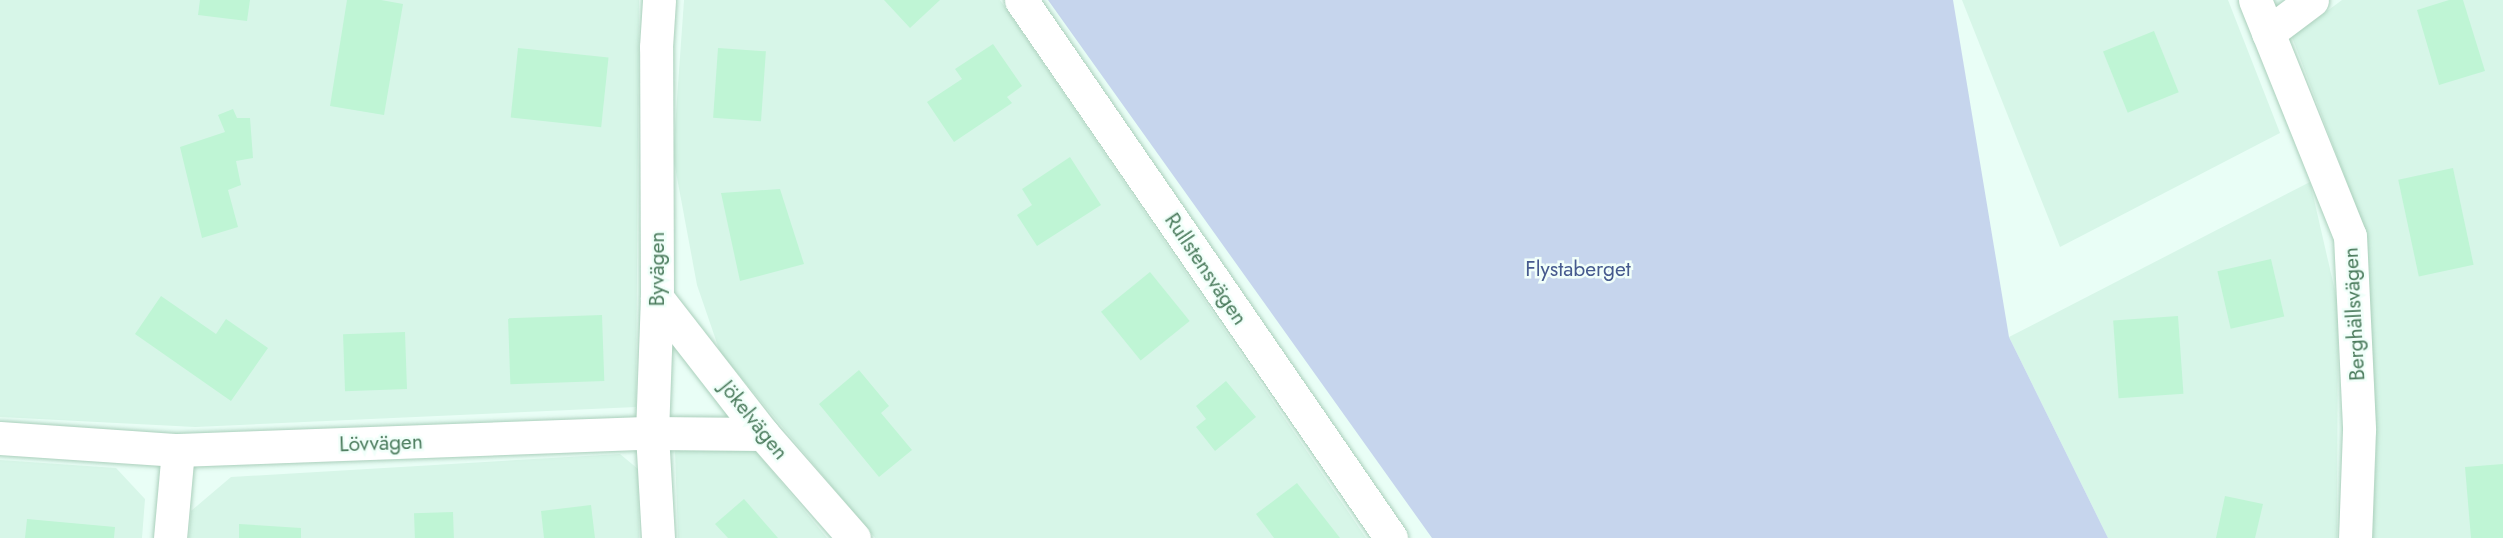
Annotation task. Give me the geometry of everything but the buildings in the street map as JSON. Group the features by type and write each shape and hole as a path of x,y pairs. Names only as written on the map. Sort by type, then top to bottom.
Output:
{"street":[{"name":"Byvägen","path":"658,538 652,433 657,298 656,47 659,0"},
{"name":"Rullstensvägen","path":"1021,0 1391,538"},
{"name":"Berghällsvägen","path":"2255,0 2350,236 2359,430 2355,538"},
{"path":"2268,33 2312,0"},
{"name":"Jökelvägen","path":"657,298 763,434 854,538"},
{"name":"Lövvägen","path":"0,438 178,450 652,433 763,434"},
{"path":"170,538 178,450"}],"shaded area":[{"path":"0,0 639,0 636,407 195,427 0,417"},
{"path":"684,0 1000,0 1366,538 875,538 720,352 697,285 673,156"},
{"path":"1962,0 2228,0 2280,133 2060,247"},
{"path":"2342,0 2503,0 2503,538 2372,538 2376,454 2367,235 2292,37"},
{"path":"2310,182 2338,304 2337,538 2108,538 2009,337"},
{"path":"754,449 827,538 678,538 675,450"},
{"path":"620,454 638,469 639,538 189,538 191,511 231,477"},
{"path":"0,460 116,468 145,499 142,538 0,538"}],"green space":[{"name":"Flystaberget","path":"1048,0 1953,0 2009,337 2108,538 1432,538"}]}
